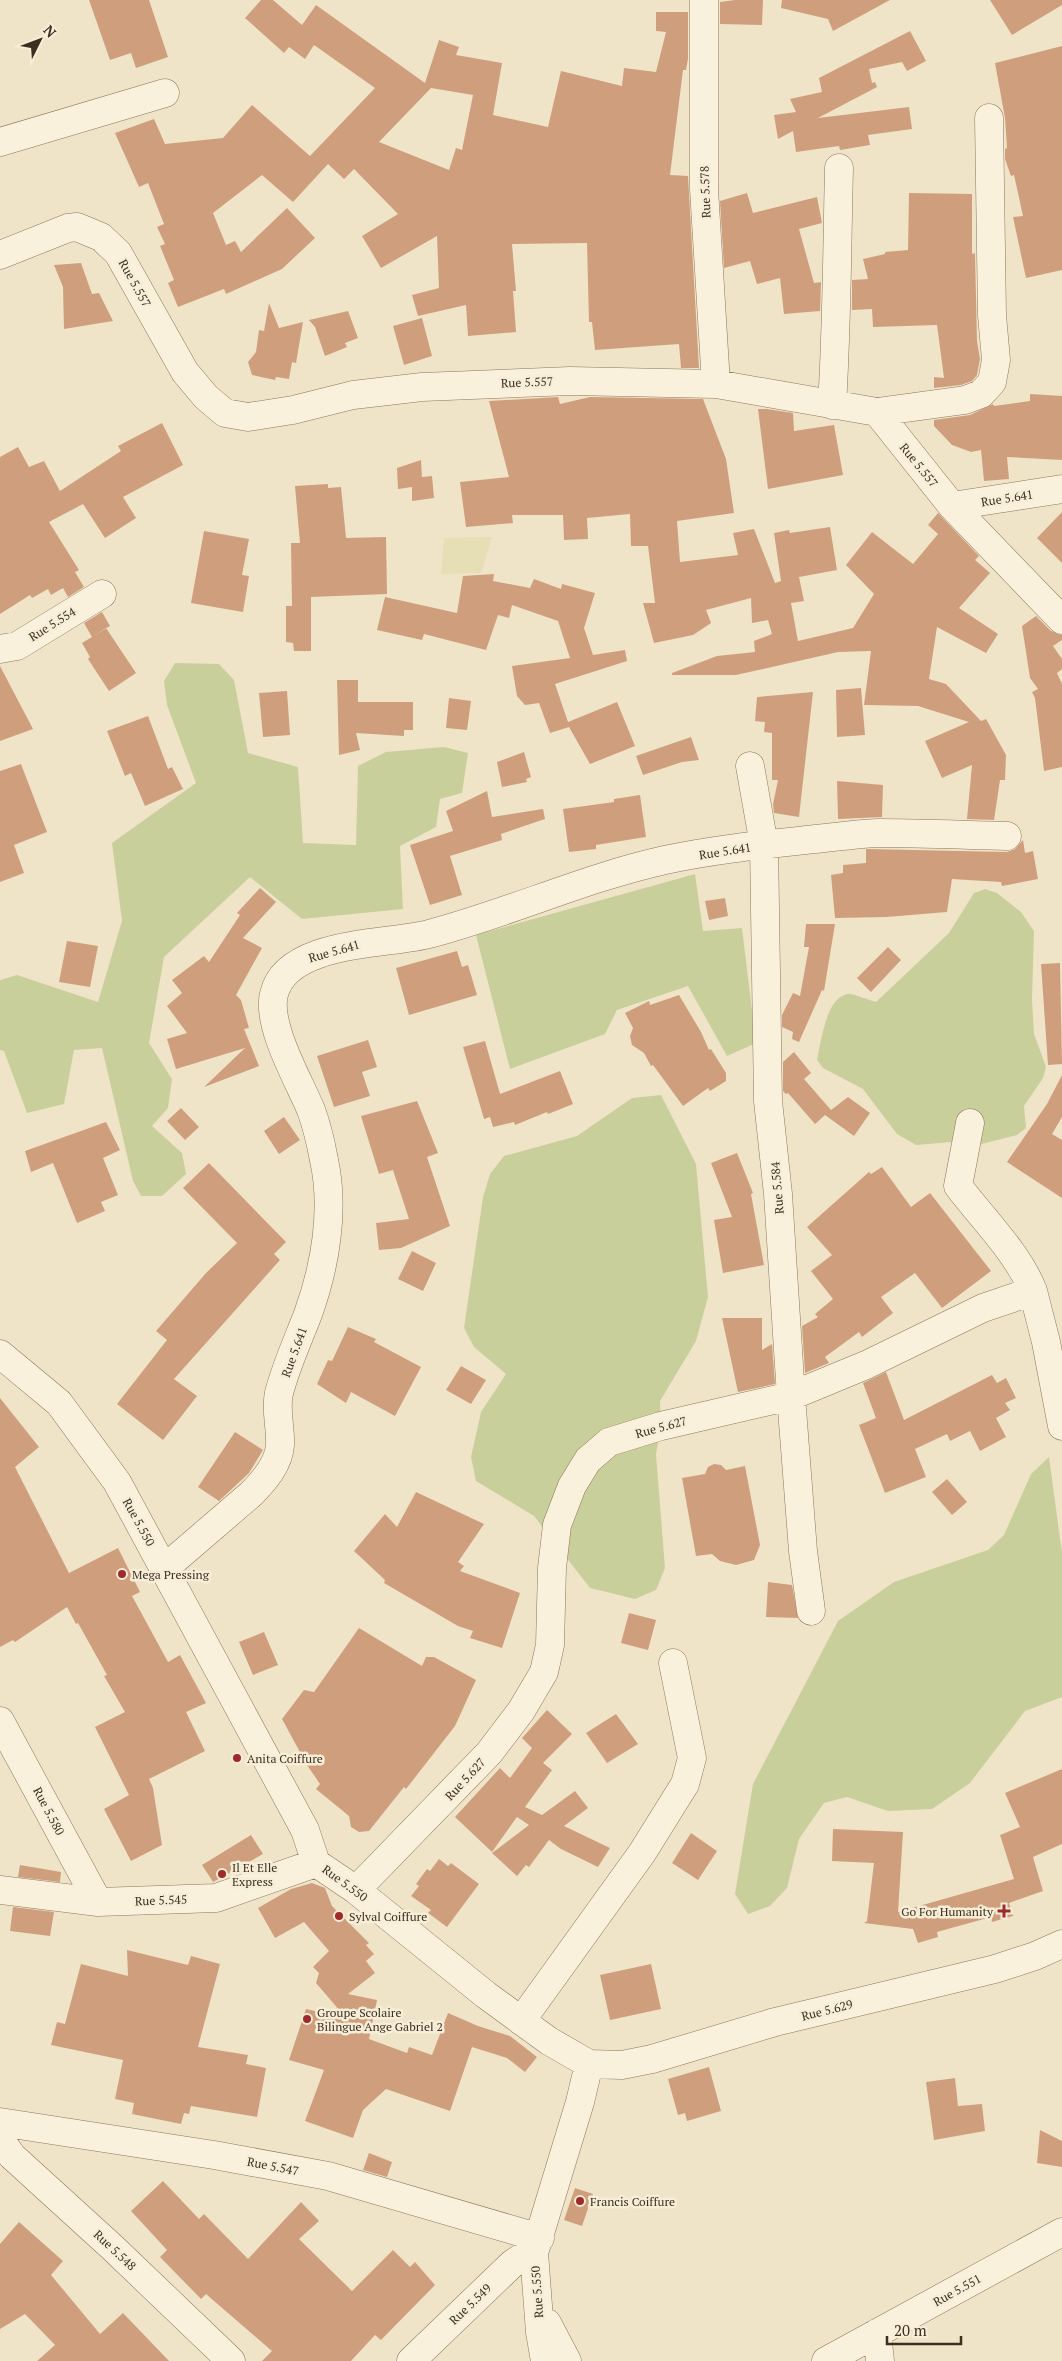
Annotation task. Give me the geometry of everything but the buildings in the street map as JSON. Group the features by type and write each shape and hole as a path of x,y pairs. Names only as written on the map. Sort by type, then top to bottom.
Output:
{"street":[{"name":"Rue 5.578","path":"704,0 704,189 716,384"},
{"path":"0,142 165,93"},
{"path":"877,412 965,400 981,394 992,382 996,360 992,315 989,118"},
{"path":"832,406 837,332 836,279 839,168"},
{"name":"Rue 5.557","path":"0,255 68,228 76,227 101,237 118,253 185,372 206,397 225,413 248,417 293,410 353,395 468,384 570,380 716,384 832,406 877,412 952,506 1062,620"},
{"name":"Rue 5.641","path":"952,506 1062,489"},
{"name":"Rue 5.554","path":"0,649 18,646 102,594"},
{"name":"Rue 5.584","path":"750,766 764,845 768,1101 778,1194 791,1396 810,1611"},
{"name":"Rue 5.641","path":"165,1568 252,1494 264,1481 278,1458 280,1444 278,1396 310,1310 327,1234 328,1199 325,1162 312,1112 285,1051 273,1013 274,993 284,975 301,960 373,940 433,933 487,918 594,880 665,860 764,845 874,833 1008,836"},
{"path":"970,1124 958,1186 1014,1256 1027,1276 1033,1291 1046,1342 1062,1426"},
{"name":"Rue 5.627","path":"356,1890 489,1753 522,1711 544,1672 550,1645 552,1568 557,1525 572,1486 588,1460 609,1442 661,1426 791,1396 866,1365 983,1308 1033,1291"},
{"name":"Rue 5.550","path":"0,1354 59,1403 117,1482 165,1568 273,1775 304,1830 316,1863 356,1890 521,2021 589,2064 580,2102 537,2246 537,2297 545,2361"},
{"path":"521,2021 642,1853 685,1784 692,1758 673,1663"},
{"name":"Rue 5.580","path":"0,1721 98,1902"},
{"name":"Rue 5.545","path":"0,1890 98,1902 216,1898 316,1863"},
{"name":"Rue 5.629","path":"589,2064 622,2065 652,2059 775,2022 996,1968 1035,1956 1062,1944"},
{"name":"Rue 5.547","path":"0,2122 214,2155 328,2176 537,2246"},
{"name":"Rue 5.548","path":"0,2139 19,2162 113,2248 231,2361"},
{"name":"Rue 5.551","path":"826,2361 1062,2232"},
{"name":"Rue 5.549","path":"411,2361 512,2264 537,2246"},
{"path":"537,2297 558,2346 567,2361"},
{"path":"877,2333 880,2361"}],"shaded area":[{"path":"492,537 481,573 441,574 444,538"}],"green space":[{"path":"175,663 219,664 234,680 248,753 298,767 303,843 356,845 358,766 386,752 444,747 468,753 462,793 440,799 436,827 400,846 403,909 302,919 250,877 164,957 149,1043 172,1079 168,1108 152,1126 182,1153 186,1174 162,1196 141,1196 133,1181 102,1048 74,1050 64,1104 27,1113 4,1051 0,1050 0,980 17,975 98,1002 122,921 112,843 196,783 167,705 164,681"},
{"path":"695,874 703,931 742,928 756,1043 727,1056 688,986 617,1010 605,1034 510,1069 476,935"},
{"path":"985,889 997,893 1021,912 1034,931 1032,1000 1034,1034 1046,1067 1043,1078 1024,1106 1026,1128 1017,1135 974,1146 951,1142 916,1145 897,1134 863,1089 823,1068 817,1060 823,1032 830,1010 835,1002 842,996 850,994 876,1002 949,933 974,893"},
{"path":"661,1095 696,1164 708,1297 696,1341 660,1401 661,1426 656,1454 665,1568 656,1590 635,1599 590,1588 534,1516 476,1481 471,1457 481,1412 506,1374 474,1347 464,1328 483,1197 490,1174 504,1156 577,1136 632,1098"},
{"path":"1049,1457 1062,1553 1062,1697 1025,1711 970,1783 932,1809 888,1811 847,1797 824,1803 799,1839 787,1888 770,1906 748,1914 735,1894 753,1784 838,1621 894,1582 988,1550 1004,1535 1031,1474"}],"place":[{"name":"Mega Pressing","path":"122,1574"},
{"name":"Anita Coiffure","path":"237,1758"},
{"name":"Il Et Elle Express","path":"222,1874"},
{"name":"Go For Humanity","path":"1004,1911"},
{"name":"Sylval Coiffure","path":"339,1916"},
{"name":"Groupe Scolaire Bilingue Ange Gabriel 2","path":"307,2019"},
{"name":"Francis Coiffure","path":"580,2201"}]}
